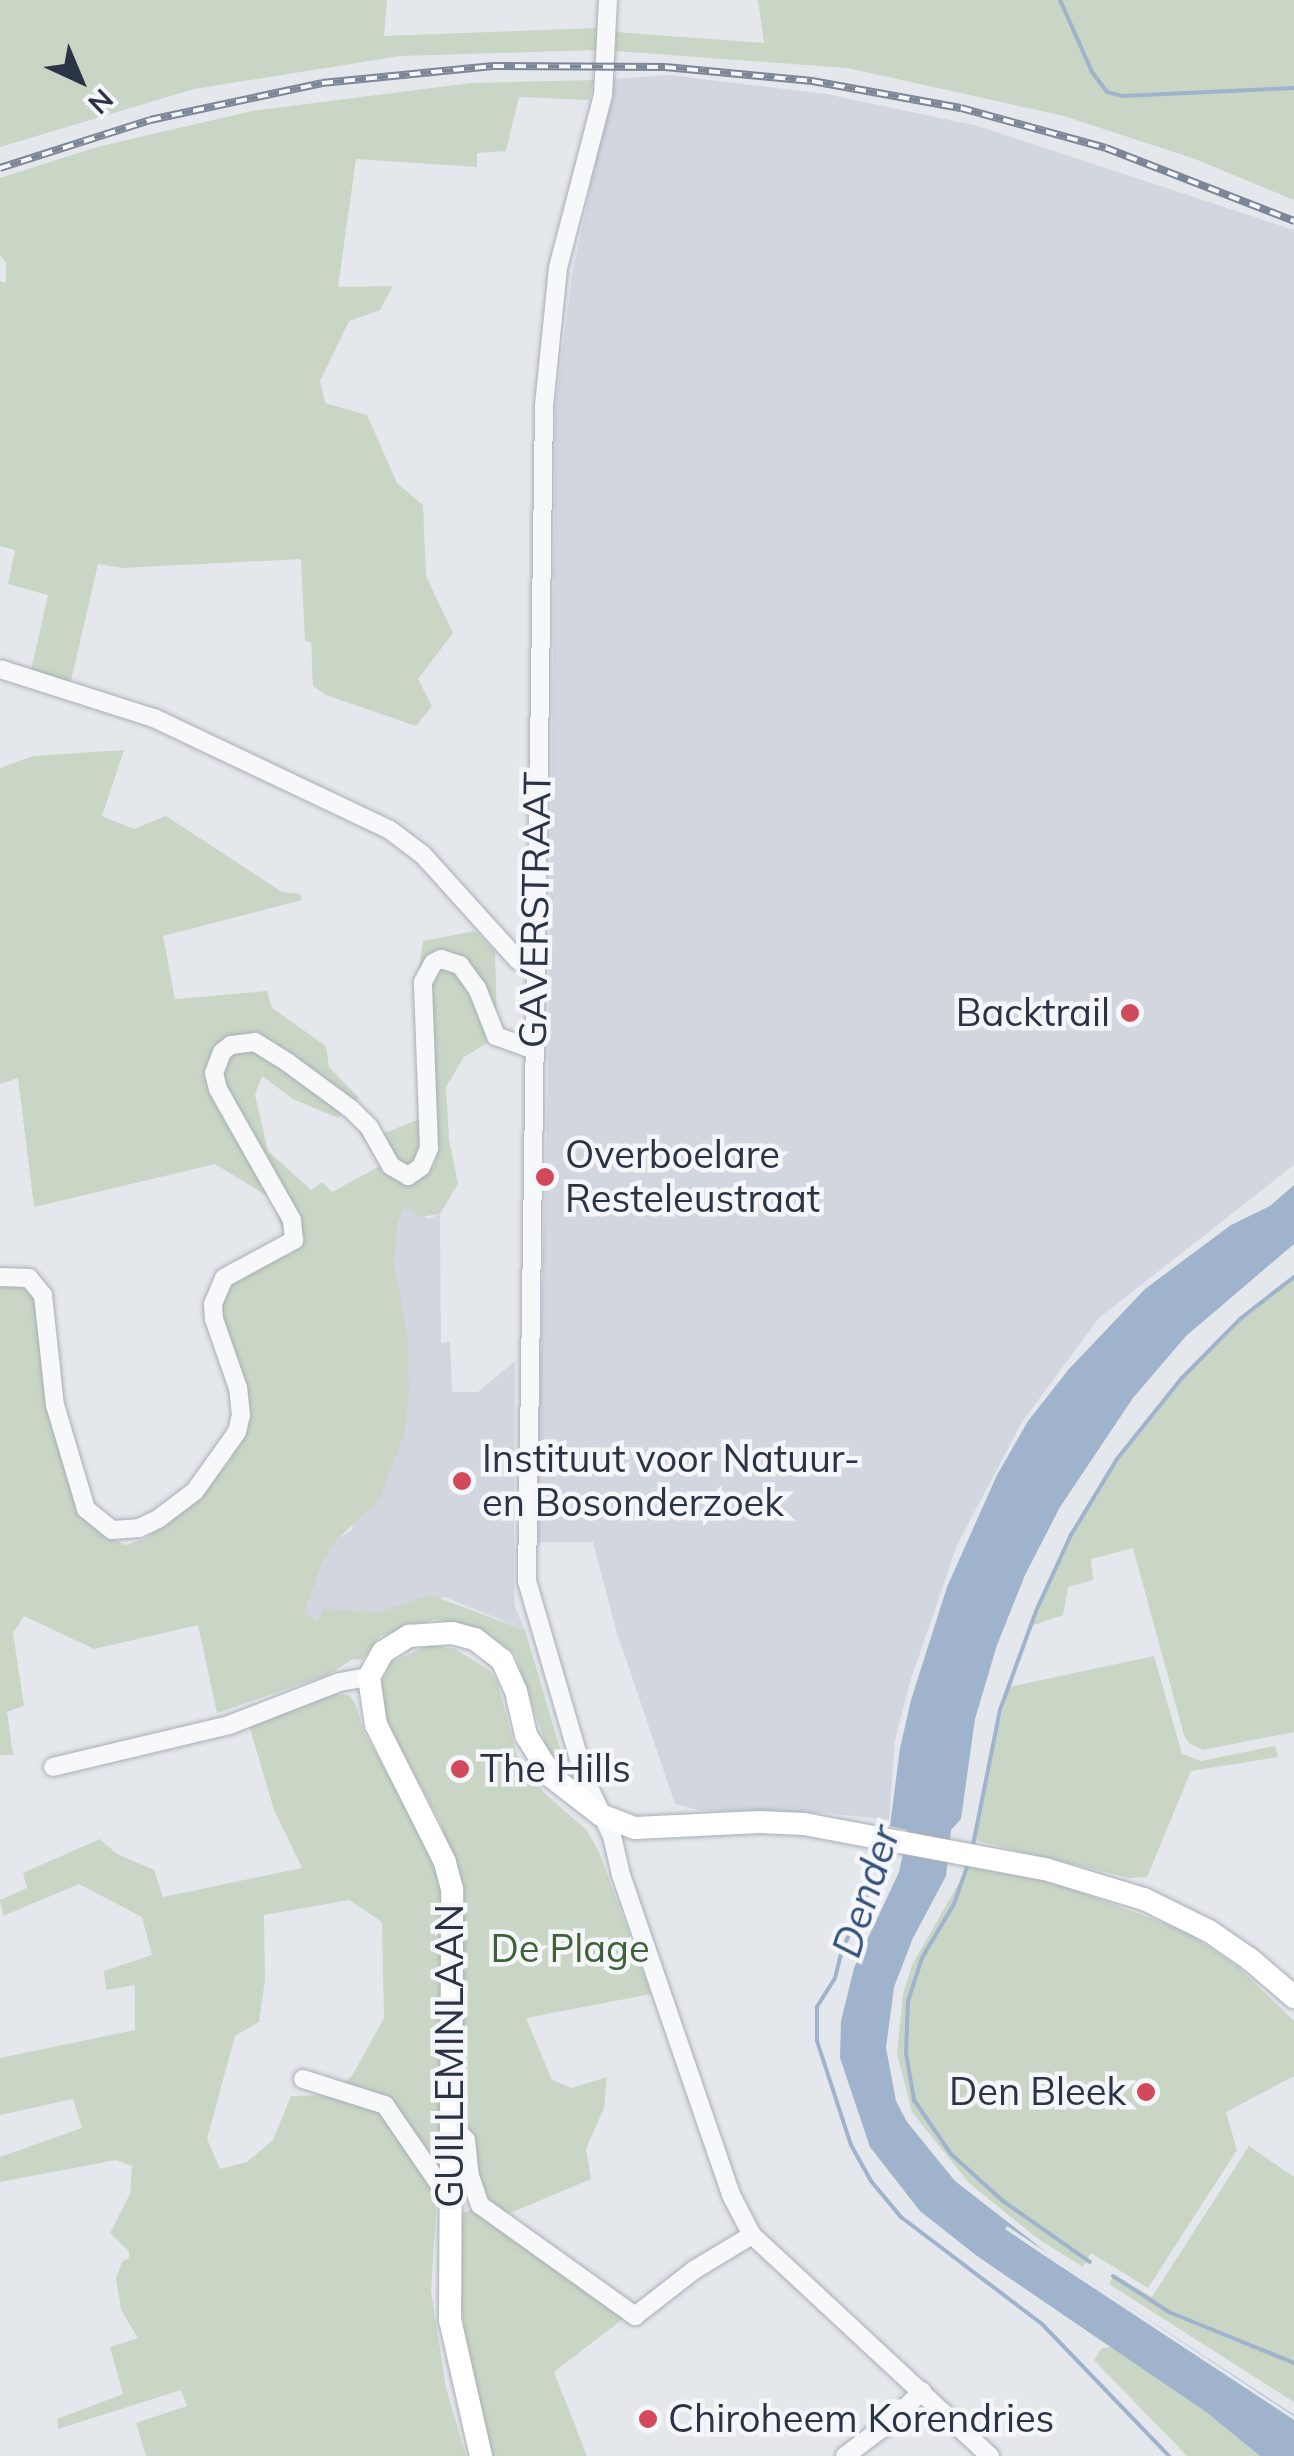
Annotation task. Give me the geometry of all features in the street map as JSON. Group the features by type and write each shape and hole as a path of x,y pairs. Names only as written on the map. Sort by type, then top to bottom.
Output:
{"main road":[{"path":"369,1677 383,1652 409,1636 440,1631 476,1640 502,1660 516,1691 526,1735 552,1778 601,1816 635,1828 760,1822 861,1834 987,1856 1144,1899 1209,1931 1252,1960 1294,1998"},
{"name":"GUILLEMINLAAN","path":"369,1677 376,1725 445,1862 452,1888 450,2320 481,2456"}],"street":[{"name":"GAVERSTRAAT","path":"608,0 602,95 558,268 548,338 527,1581 585,1779 612,1836 621,1874 731,2195 752,2235"},
{"path":"0,670 154,718 398,835 423,855 518,960 536,969"},
{"path":"0,1277 29,1278 43,1295 55,1405 86,1509 112,1530 139,1528 158,1519 195,1490 237,1432 241,1416 238,1388 214,1320 214,1304 224,1278 294,1240 292,1220 218,1089 214,1073 222,1052 243,1041 255,1042 278,1056 351,1109 369,1127 392,1166 408,1176 421,1168 428,1148 422,1004 423,982 432,962 441,958 460,964 477,988 496,1036 534,1050"},
{"path":"53,1767 229,1726 340,1682 369,1677"},
{"path":"303,2079 386,2105 448,2197"},
{"path":"449,2122 466,2140 470,2176 480,2205 637,2314 694,2270 752,2235 990,2456"},
{"path":"845,2456 894,2420 922,2391"}],"shaded area":[{"path":"669,75 826,94 978,126 1294,230 1294,1165 1099,1318 1022,1422 957,1545 909,1685 895,1740 889,1820 828,1813 699,1810 675,1804 616,1630 593,1542 536,1542 548,1077 556,404 572,275 613,79"},
{"path":"405,1205 429,1219 440,1214 441,1343 450,1342 452,1392 478,1392 515,1361 514,1587 515,1608 525,1630 445,1597 377,1613 336,1613 319,1620 304,1613 323,1561 338,1538 352,1530 397,1288 394,1262 398,1222"}],"green space":[{"path":"0,0 387,0 384,36 598,28 597,50 400,56 194,89 0,147"},
{"path":"758,0 1294,0 1294,200 1195,159 1064,116 847,68 616,51 616,32 764,43"},
{"path":"594,80 589,100 519,97 506,151 477,153 477,167 356,159 338,287 393,286 380,310 349,321 320,381 325,403 367,415 397,483 423,505 426,576 453,633 418,679 432,706 416,726 326,695 313,686 311,642 305,641 301,559 123,568 98,564 70,685 30,675 48,595 8,584 15,550 0,546 0,281 6,283 6,262 0,255 0,178 97,147 252,111 471,83"},
{"path":"124,750 102,816 134,829 166,816 282,892 300,894 302,900 163,936 175,999 267,991 272,1008 326,1046 329,1067 359,1098 338,1118 293,1099 262,1076 255,1095 268,1151 311,1190 322,1182 332,1192 380,1166 355,1125 385,1133 419,1119 418,1163 433,1168 437,1154 418,975 423,941 475,931 495,951 497,1028 487,1043 464,1057 446,1087 449,1139 458,1184 440,1214 420,1217 405,1206 398,1222 394,1262 408,1340 409,1393 404,1434 379,1501 338,1538 323,1561 304,1613 318,1620 324,1608 376,1613 431,1595 525,1630 565,1765 561,1768 547,1748 515,1654 487,1633 436,1619 380,1636 362,1660 353,1659 328,1675 217,1713 198,1625 94,1649 24,1616 13,1633 24,1706 7,1712 13,1755 0,1755 0,1285 18,1286 34,1293 52,1417 78,1513 101,1533 125,1545 145,1539 172,1520 228,1464 245,1428 216,1314 223,1292 235,1278 290,1254 299,1243 300,1227 283,1232 271,1198 215,1164 34,1207 18,1078 0,1084 0,768 33,756"},
{"path":"1294,1277 1294,1732 1203,1750 1189,1743 1184,1735 1133,1548 1091,1559 1093,1580 1068,1587 1063,1615 1031,1626 1071,1535 1117,1459 1182,1378 1240,1319"},
{"name":"De Plage","path":"430,1645 455,1649 489,1670 497,1681 517,1755 545,1794 586,1829 599,1852 651,1994 526,2018 552,2080 572,2088 607,2077 604,2108 586,2149 591,2179 510,2213 498,2214 485,2204 467,2120 459,2105 443,2103 431,2291 446,2388 466,2456 146,2456 136,2423 187,2406 181,2390 58,2429 57,2419 123,2394 110,2347 138,2338 121,2310 116,2278 122,2262 129,2258 129,2251 110,2233 130,2194 132,2166 116,2160 0,2182 0,2157 82,2128 73,2099 0,2115 0,2058 135,2030 135,1985 106,1990 104,1971 152,1955 142,1917 79,1884 3,1916 0,1900 27,1888 23,1873 100,1839 117,1854 154,1870 163,1897 302,1868 274,1810 248,1722 331,1694 349,1695 355,1703 365,1735 420,1829 461,1883 440,1821 390,1730 382,1703 382,1682 391,1662","holes":["349,1900 382,1922 384,2018 352,2076 329,2095 291,2096 273,2140 247,2162 220,2169 207,2139 235,2036 259,2022 265,1980 264,1915"]},
{"path":"1154,1656 1182,1754 1201,1761 1275,1746 1278,1757 1191,1771 1147,1877 1129,1878 974,1840 986,1773 1009,1687"},
{"name":"Den Bleek","path":"968,1867 1056,1883 1185,1931 1238,1967 1294,2021 1294,2076 1226,2112 1237,2150 1148,2288 1091,2253 1083,2267 1037,2238 969,2183 912,2112 897,2054 903,1994 912,1965"},
{"path":"1249,2146 1294,2177 1294,2402 1109,2284 1114,2275 1152,2297"},
{"path":"476,2209 624,2318 554,2372 587,2456 491,2456 470,2378 462,2311 462,2213"},
{"path":"1111,2347 1206,2412 1260,2456 1187,2456 1094,2360 1102,2348"}],"water":[{"path":"1294,1185 1294,1244 1186,1336 1133,1398 1060,1507 1025,1575 997,1645 975,1719 961,1819 951,1830 946,1876 913,1938 894,1987 886,2048 896,2101 907,2122 955,2181 1050,2255 1294,2415 1294,2456 1260,2456 1206,2412 977,2256 920,2211 870,2147 840,2058 841,2021 854,1968 899,1872 908,1830 890,1826 911,1700 947,1587 997,1475 1028,1421 1069,1369 1145,1289 1231,1225 1270,1206"}],"pier":[{"path":"1007,2226 1294,2416 1294,2420 1005,2229"}],"waterway":[{"path":"1060,0 1092,72 1107,92 1123,96 1294,88"},
{"path":"973,1845 1000,1710 1036,1611 1071,1535 1117,1459 1182,1378 1240,1319 1294,1277"},
{"path":"968,1864 954,1904 922,1958 908,2001 906,2053 914,2100 951,2154 1003,2201 1090,2262"},
{"name":"Dender","path":"873,1883 842,1950 835,1978 817,2007 817,2041 851,2145 871,2181 901,2217 1042,2324 1169,2456"},
{"path":"1113,2276 1169,2312 1294,2363"}],"railway":[{"path":"0,168 150,120 322,83 493,66 665,67 812,81 961,108 1106,148 1294,221"}],"place":[{"name":"Backtrail","path":"1130,1013"},
{"name":"Overboelare Resteleustraat","path":"545,1177"},
{"name":"Instituut voor Natuur- en Bosonderzoek","path":"462,1481"},
{"name":"The Hills","path":"460,1769"},
{"name":"Den Bleek","path":"1146,2092"},
{"name":"Chiroheem Korendries","path":"648,2419"}]}
